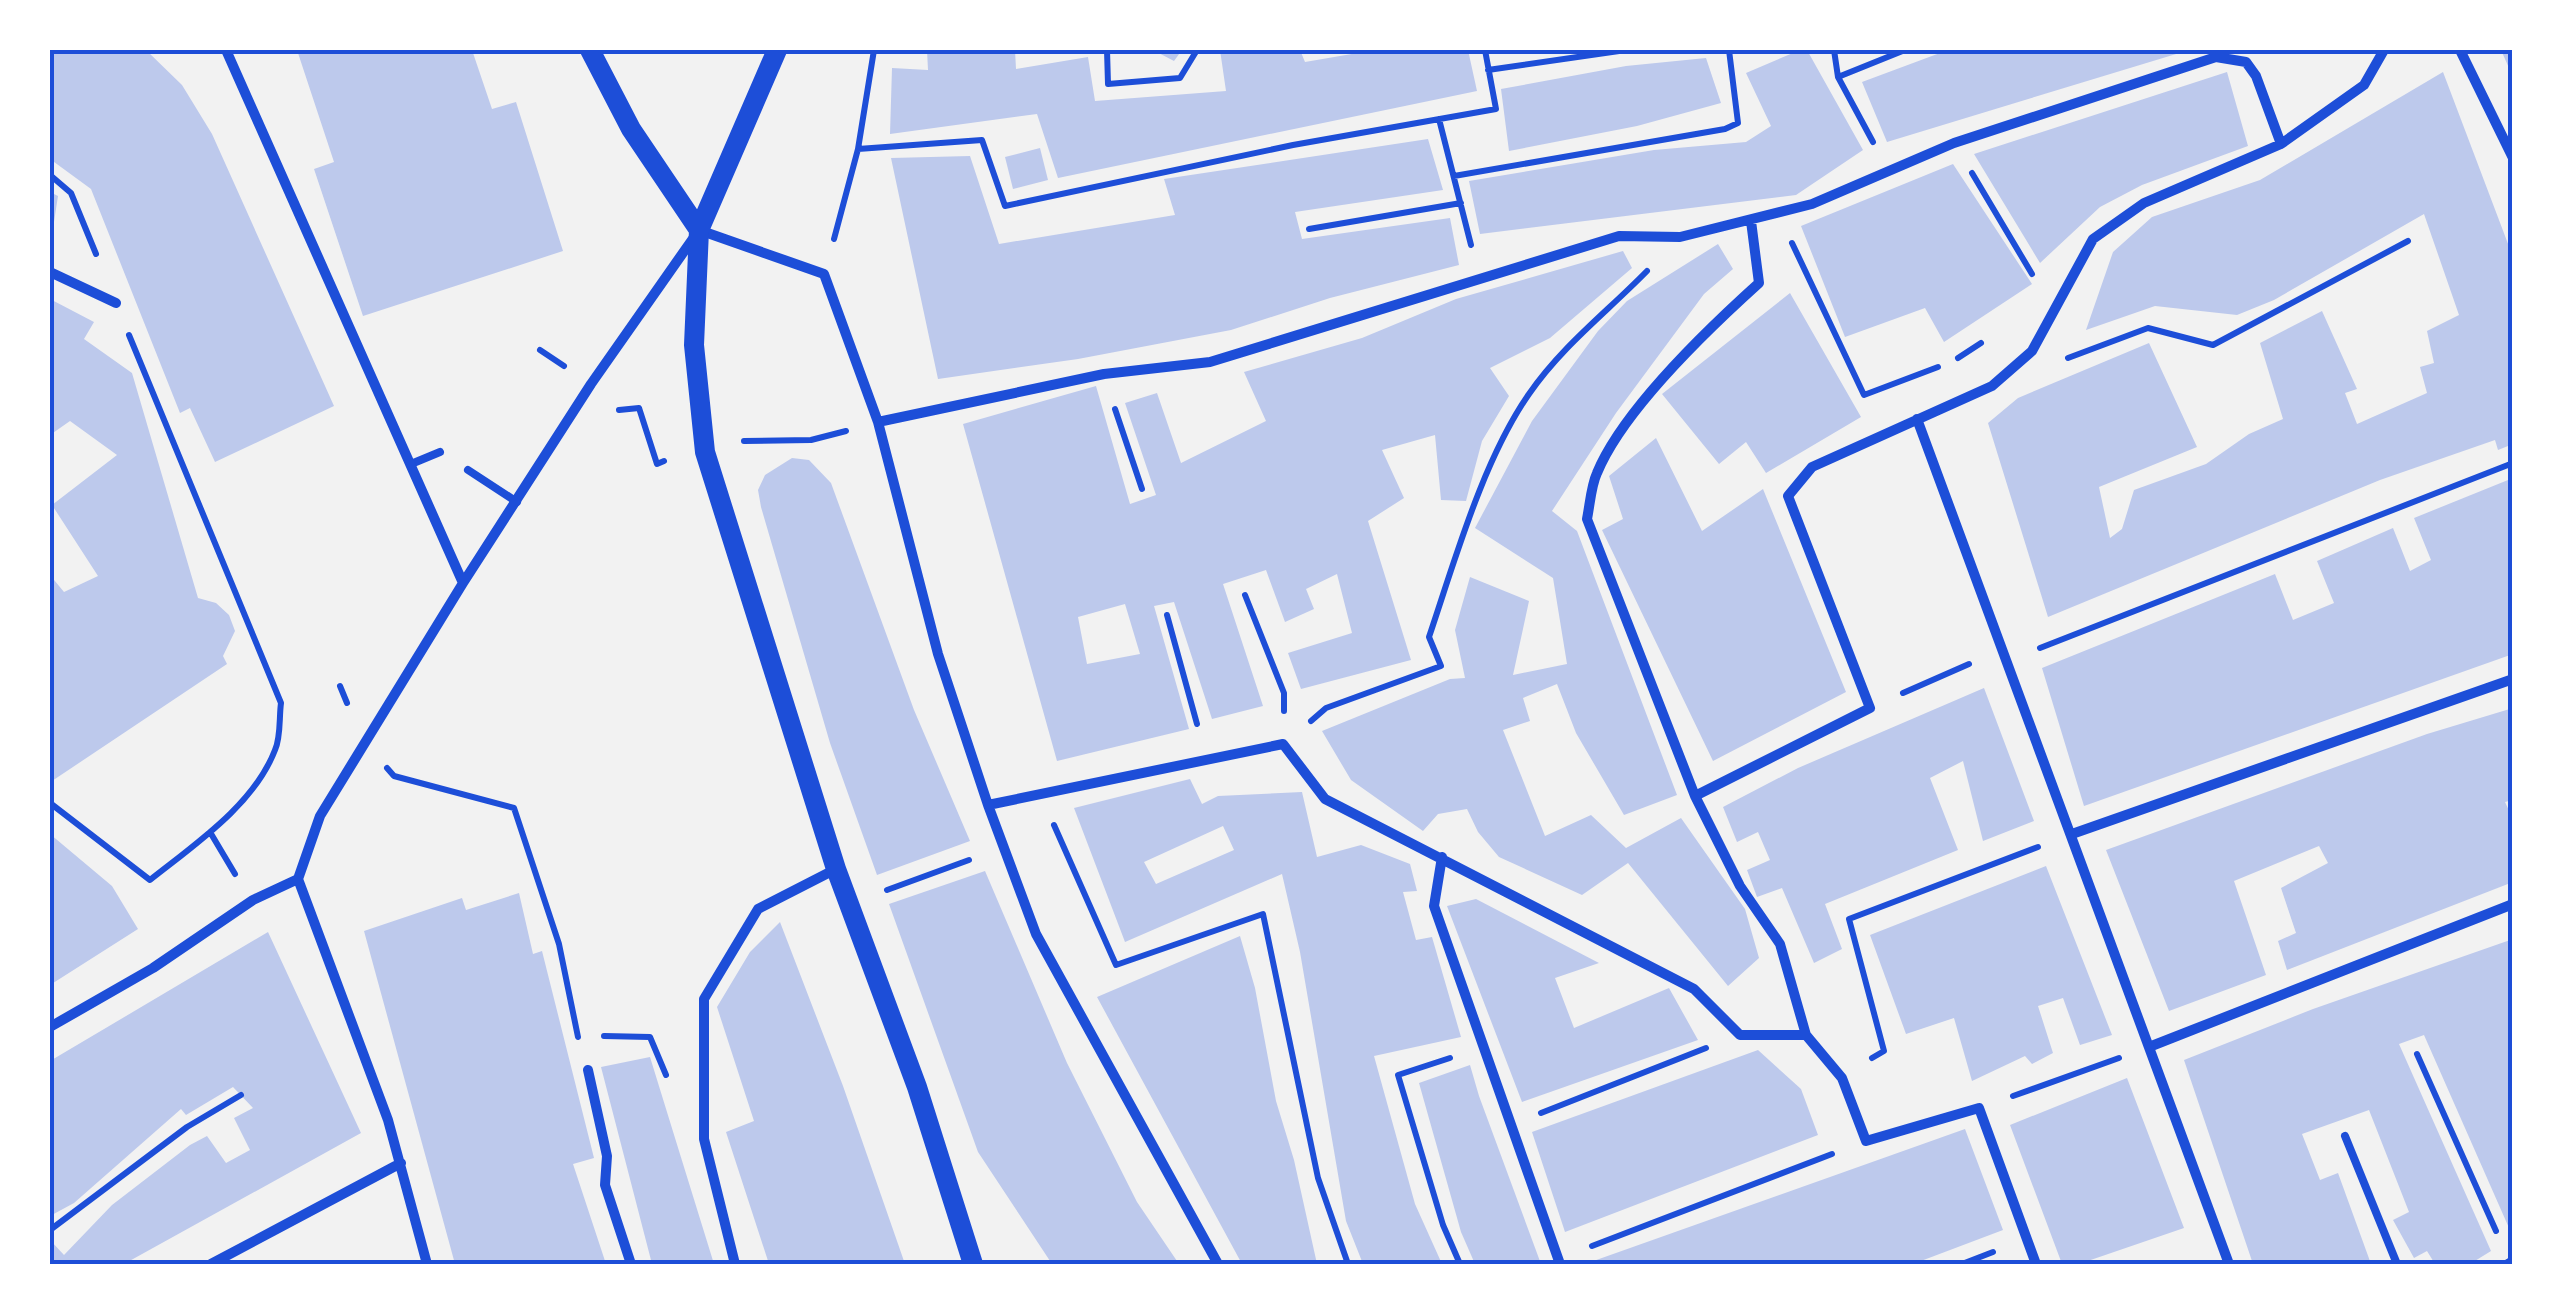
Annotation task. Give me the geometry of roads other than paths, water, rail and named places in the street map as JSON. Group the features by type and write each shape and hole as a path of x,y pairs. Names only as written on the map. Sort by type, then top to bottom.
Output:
{"main road":[{"path":"590,50 631,129 699,230"},
{"path":"776,50 699,230 694,344 706,452 836,869 917,1086 973,1264"}],"street":[{"path":"226,50 462,583"},
{"path":"1696,796 1870,708 1788,496 1812,467 1992,386 2032,351 2093,239 2144,203 2281,144 2364,85 2384,50"},
{"path":"2460,50 2513,158"},
{"path":"878,422 1104,374 1210,362 1619,236 1680,237 1778,214 1812,204 1954,143 2216,57 2246,62 2256,76 2281,144"},
{"path":"1750,221 1759,283 1698,339 1635,415 1597,473 1587,519 1696,796 1740,886 1780,944 1806,1035 1842,1078 1866,1141 1979,1108 2036,1264"},
{"path":"426,1264 400,1163 358,1032 298,878 320,816 462,583 699,230 824,274 878,422 938,654 988,806 1036,934 1218,1264"},
{"path":"50,272 116,303"},
{"path":"1917,419 2229,1264"},
{"path":"2072,834 2513,679"},
{"path":"988,806 1040,792 1283,744 1325,799 1694,988 1740,1035 1806,1035"},
{"path":"1442,856 1434,906 1559,1262"},
{"path":"734,1264 704,1139 704,1000 758,909 836,869"},
{"path":"50,1027 153,968 254,900 298,878"},
{"path":"2149,1047 2513,904"},
{"path":"588,1070 607,1156 605,1185 631,1264"},
{"path":"211,1264 400,1163"}],"lane":[{"path":"411,464 440,452"},
{"path":"468,470 518,502"},
{"path":"2344,1136 2397,1264"}]}
